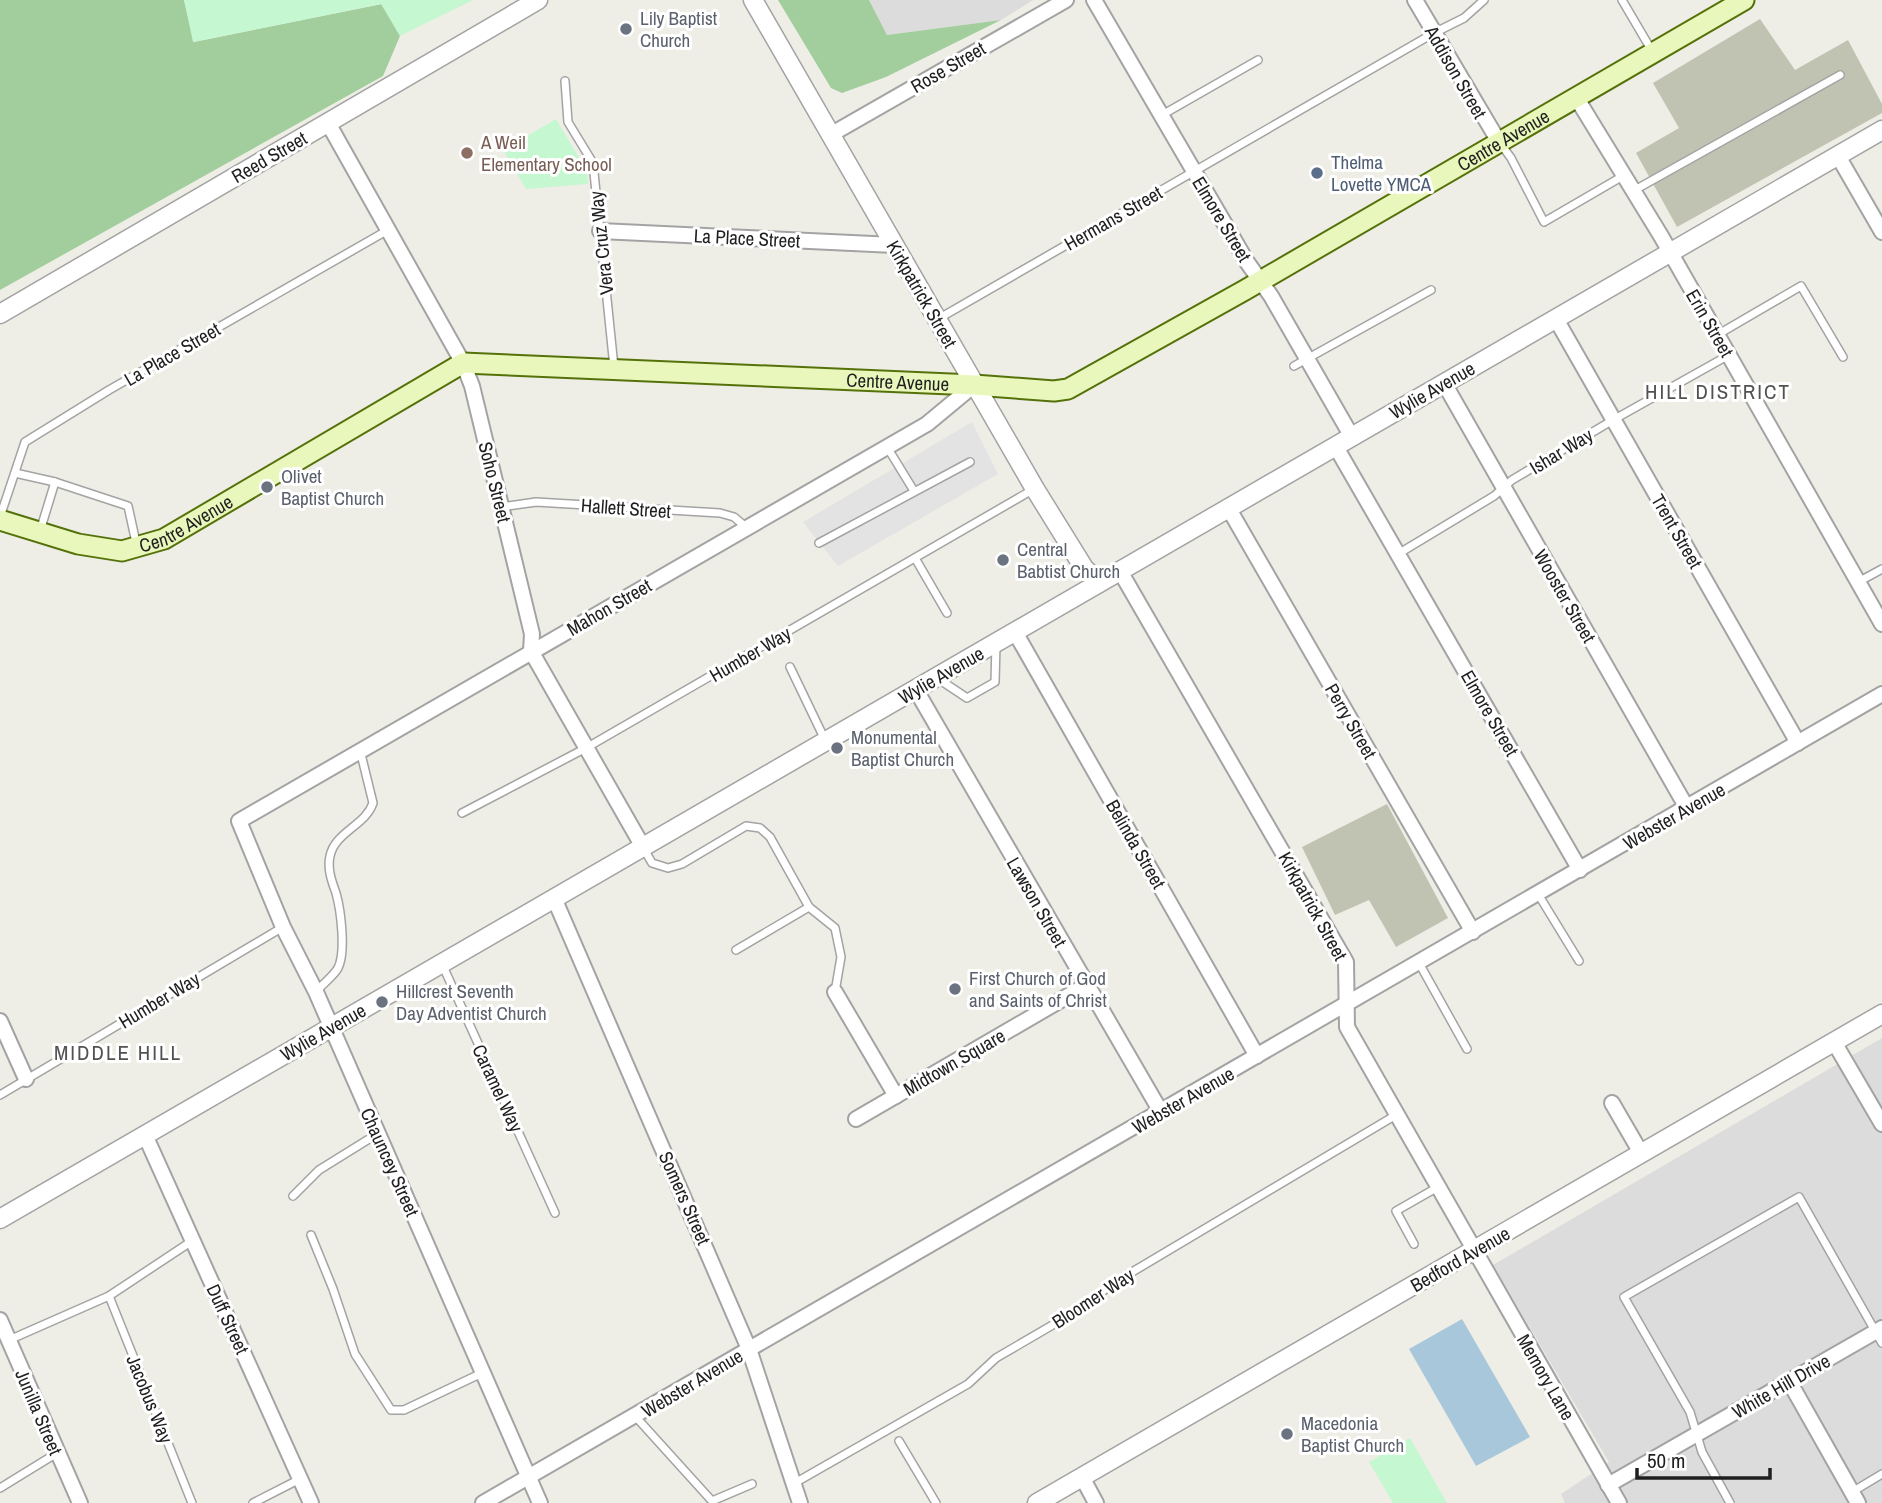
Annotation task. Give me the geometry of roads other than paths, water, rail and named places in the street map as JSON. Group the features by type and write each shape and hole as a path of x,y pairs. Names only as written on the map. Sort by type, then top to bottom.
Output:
{"main road":[{"name":"Centre Avenue","path":"0,519 78,544 122,551 164,539 463,363 974,385 1054,391 1073,387 1740,1"}],"street":[{"name":"Reed Street","path":"0,314 538,0"},
{"name":"Kirkpatrick Street","path":"753,0 1035,489 1084,568 1099,583"},
{"name":"Rose Street","path":"830,135 1066,0"},
{"name":"Elmore Street","path":"1094,0 1352,437"},
{"name":"Addison Street","path":"1415,0 1499,142"},
{"name":"Erin Street","path":"1576,97 1670,253 1882,624"},
{"name":"Soho Street","path":"328,123 463,363 472,386 532,634 531,651 643,847"},
{"name":"Wylie Avenue","path":"0,1219 1444,383 1838,156 1880,135"},
{"path":"1838,156 1882,232"},
{"name":"La Place Street","path":"600,231 894,245"},
{"name":"Trent Street","path":"1556,319 1798,743"},
{"name":"Wooster Street","path":"1444,383 1687,808"},
{"name":"Mahon Street","path":"239,821 927,424 974,385"},
{"name":"Elmore Street","path":"1336,447 1580,870"},
{"name":"Perry Street","path":"1229,509 1473,932"},
{"name":"Kirkpatrick Street","path":"1119,571 1346,962 1347,1027 1474,1251"},
{"name":"Belinda Street","path":"1015,632 1257,1056"},
{"name":"Lawson Street","path":"916,690 1160,1112"},
{"name":"Webster Avenue","path":"483,1503 1882,694"},
{"name":"Chauncey Street","path":"239,821 283,927 316,992 540,1503"},
{"name":"Somers Street","path":"554,898 749,1349 800,1503"},
{"name":"Midtown Square","path":"856,1119 1086,986"},
{"name":"Midtown Square","path":"835,992 896,1096"},
{"name":"Bedford Avenue","path":"1037,1503 1882,1014"},
{"path":"0,1021 26,1079"},
{"path":"1834,1042 1882,1124"},
{"path":"1612,1103 1641,1153"},
{"name":"Duff Street","path":"145,1135 311,1503"},
{"name":"Memory Lane","path":"1474,1251 1619,1503"},
{"name":"Junilla Street","path":"0,1320 80,1503"},
{"name":"White Hill Drive","path":"1608,1485 1789,1381 1880,1334"},
{"path":"1789,1381 1855,1497"},
{"path":"1082,1477 1096,1503"}],"lane":[{"name":"Hermans Street","path":"938,320 1464,18 1484,0"},
{"path":"1622,0 1653,53"},
{"path":"1161,115 1258,60"},
{"path":"1632,192 1840,75"},
{"name":"Vera Cruz Way","path":"565,81 568,122 593,163 614,370"},
{"path":"1499,142 1511,158 1544,222 1623,176"},
{"name":"La Place Street","path":"0,519 25,442 109,390 389,229"},
{"path":"1717,335 1801,286 1843,358"},
{"path":"1294,366 1431,290"},
{"name":"Ishar Way","path":"1398,554 1494,496 1512,480 1729,355"},
{"path":"887,447 914,491"},
{"path":"819,543 970,462"},
{"path":"15,473 55,482 128,506 137,547"},
{"path":"40,532 55,482"},
{"name":"Humber Way","path":"462,813 586,748 1035,489"},
{"name":"Hallett Street","path":"501,507 536,502 720,513 734,517 747,528"},
{"path":"915,558 947,613"},
{"path":"1858,582 1882,569"},
{"path":"936,678 967,698 995,682 996,643"},
{"path":"790,667 826,741"},
{"path":"316,992 337,970 341,955 340,909 329,870 331,852 337,841 370,811 373,803 360,750"},
{"path":"643,847 652,863 668,868 682,864 746,826 760,828 770,837 809,907 835,929 841,957 835,992"},
{"path":"1538,894 1579,961"},
{"path":"736,950 809,907"},
{"name":"Humber Way","path":"0,1095 283,927"},
{"path":"1419,963 1467,1049"},
{"name":"Caramel Way","path":"442,964 555,1213"},
{"name":"Bloomer Way","path":"793,1484 968,1384 996,1358 1080,1310 1112,1284 1396,1115"},
{"path":"293,1196 319,1170 377,1134"},
{"path":"1415,1244 1396,1211 1438,1187"},
{"path":"1730,1503 1702,1452 1690,1412 1624,1297 1799,1196 1880,1334"},
{"path":"311,1235 355,1354 391,1410 404,1410 482,1373"},
{"path":"8,1340 109,1296 192,1241"},
{"name":"Jacobus Way","path":"109,1296 192,1503"},
{"path":"635,1416 712,1501 752,1484"},
{"path":"899,1441 936,1503"},
{"path":"0,1488 57,1453"},
{"path":"1855,1497 1882,1474"},
{"path":"253,1503 301,1479"}],"water":[{"path":"1462,1319 1530,1437 1476,1466 1409,1349"}],"place":[{"name":"Lily Baptist Church","path":"626,29"},
{"name":"A Weil Elementary School","path":"467,153"},
{"name":"Thelma Lovette YMCA","path":"1317,173"},
{"name":"Olivet Baptist Church","path":"267,487"},
{"name":"Central Babtist Church","path":"1003,560"},
{"name":"Monumental Baptist Church","path":"837,748"},
{"name":"First Church of God and Saints of Christ","path":"955,989"},
{"name":"Hillcrest Seventh Day Adventist Church","path":"382,1002"},
{"name":"Macedonia Baptist Church","path":"1287,1434"}],"district":[{"name":"HILL DISTRICT","path":"1718,391"},
{"name":"MIDDLE HILL","path":"118,1052"}]}
